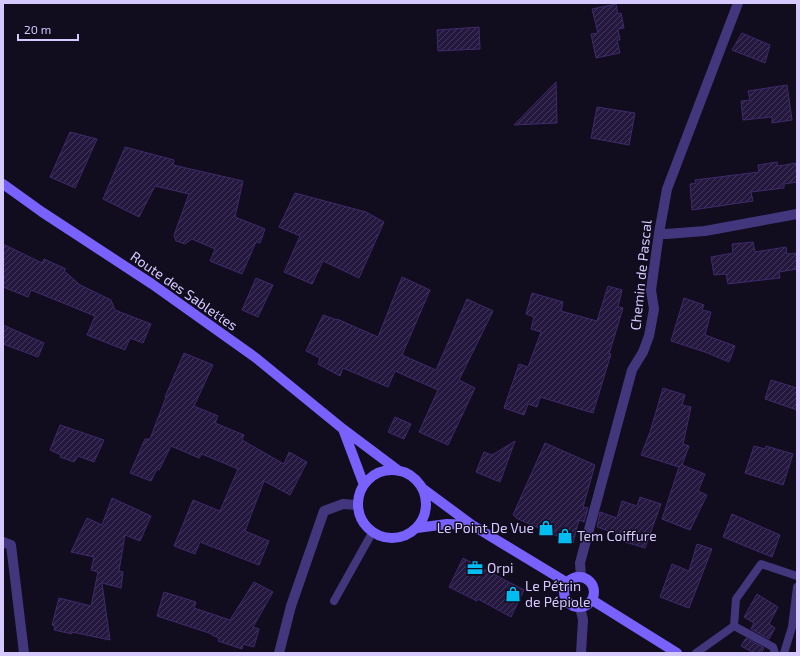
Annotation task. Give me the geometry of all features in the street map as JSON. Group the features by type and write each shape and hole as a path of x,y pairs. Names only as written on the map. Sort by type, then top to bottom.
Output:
{"main road":[{"name":"Route des Sablettes","path":"3,184 42,212 152,284 256,358 343,429 399,472"},
{"path":"343,429 364,485"},
{"path":"422,488 426,507 424,517 417,528 405,536 392,539 379,536 372,533 361,518 358,505 359,495 364,485 372,477 380,473 390,471 399,472 408,475 422,488 472,525 566,582"},
{"path":"417,528 447,524 472,525"},
{"path":"581,576 588,579 593,585 594,592 592,600 587,605 580,607 571,606 565,600 563,591 566,582 573,577 581,576"},
{"path":"592,600 677,653"}],"street":[{"name":"Chemin de Pascal","path":"581,576 580,563 632,370 643,352 649,336 654,309 651,290 667,189 738,3"},
{"path":"659,232 666,234 705,231 797,214"},
{"path":"279,653 291,606 324,511 343,504 358,505"},
{"path":"3,542 11,544 24,653"},
{"path":"580,607 583,620 580,653"}],"lane":[{"path":"334,601 372,533"},
{"path":"734,626 736,600 761,564 797,576"},
{"path":"784,653 792,627 797,587"},
{"path":"696,653 734,626"},
{"path":"734,626 773,647 775,653"}],"building":[{"path":"616,4 618,14 621,13 624,28 618,29 620,40 617,40 620,53 596,58 591,34 598,33 592,9"},
{"path":"479,27 480,49 438,51 437,30"},
{"path":"742,33 770,45 765,63 732,50"},
{"path":"556,82 557,123 514,125"},
{"path":"787,85 792,120 772,123 772,117 743,120 741,101 750,100 748,91"},
{"path":"597,107 635,113 629,145 591,138"},
{"path":"70,132 97,139 75,188 50,177"},
{"path":"125,147 174,160 173,165 243,181 235,217 265,229 260,243 256,242 242,274 210,261 215,249 192,239 185,244 176,241 174,235 189,194 155,186 139,217 103,199"},
{"path":"777,162 778,166 797,163 797,182 784,184 784,188 751,192 753,201 692,210 690,184 696,183 695,180 759,172 758,165"},
{"path":"295,193 366,212 384,222 359,278 323,261 312,284 284,272 300,236 279,227"},
{"path":"753,242 755,252 786,247 787,254 797,253 797,269 779,272 780,278 728,284 726,274 714,275 711,257 733,253 732,244"},
{"path":"3,244 42,263 44,259 66,269 64,271 78,284 111,300 115,310 151,324 143,343 130,338 125,350 87,335 95,316 31,290 28,297 3,287"},
{"path":"402,277 430,290 402,355 436,370 467,299 493,311 459,380 475,388 448,445 419,432 438,390 395,371 388,387 343,368 340,376 318,364 320,358 306,351 323,315 337,319 378,337"},
{"path":"256,278 273,285 258,317 242,310"},
{"path":"608,286 622,290 618,307 623,308 593,413 540,397 537,407 528,404 524,415 504,408 519,364 528,367 541,332 531,329 534,317 526,314 532,293 563,302 561,311 597,321"},
{"path":"684,298 704,305 702,310 711,312 705,335 735,346 729,362 705,352 671,341"},
{"path":"3,325 44,343 38,357 3,344"},
{"path":"184,353 213,365 194,406 218,416 215,423 244,435 242,440 284,464 289,452 307,462 290,495 264,481 245,531 269,541 259,565 200,542 195,554 174,546 193,500 220,511 238,469 202,454 199,458 171,446 159,470 157,469 151,481 130,473 145,439 150,439 165,397"},
{"path":"771,380 797,388 797,410 765,399"},
{"path":"663,388 685,395 682,405 691,407 683,444 689,446 682,465 705,474 698,491 707,495 690,530 662,519 679,467 641,455 650,432"},
{"path":"395,417 411,424 404,439 388,432"},
{"path":"60,425 104,440 94,462 78,456 74,462 60,457 61,455 50,450"},
{"path":"515,441 500,482 476,472 484,452 492,455"},
{"path":"545,443 595,465 583,507 588,508 584,522 579,520 573,543 516,518 513,515"},
{"path":"754,446 765,449 766,446 793,454 783,485 745,473"},
{"path":"640,497 661,504 645,548 625,542 626,537 597,527 600,512 617,518 622,501 637,506"},
{"path":"112,498 151,516 140,541 125,535 119,571 123,572 121,588 102,583 110,640 54,630 55,626 52,625 59,598 91,606 98,572 91,570 94,557 71,552 87,518 102,525"},
{"path":"732,514 780,535 772,557 723,537"},
{"path":"697,544 712,549 689,608 660,597 672,564 689,571"},
{"path":"463,558 524,590 511,617 478,599 477,601 449,587"},
{"path":"254,582 273,592 253,627 259,629 254,647 243,644 242,649 218,641 219,638 212,634 157,616 164,592 196,602 194,608 230,620"},
{"path":"757,594 778,607 769,624 775,628 769,639 751,629 754,623 744,617"},
{"path":"746,638 764,648 761,653 754,653 741,646"}],"place":[{"name":"Le Point De Vue","path":"546,528"},
{"name":"Tem Coiffure","path":"565,536"},
{"name":"Orpi","path":"475,568"},
{"name":"Le Pétrin de Pépiole","path":"513,594"}]}
